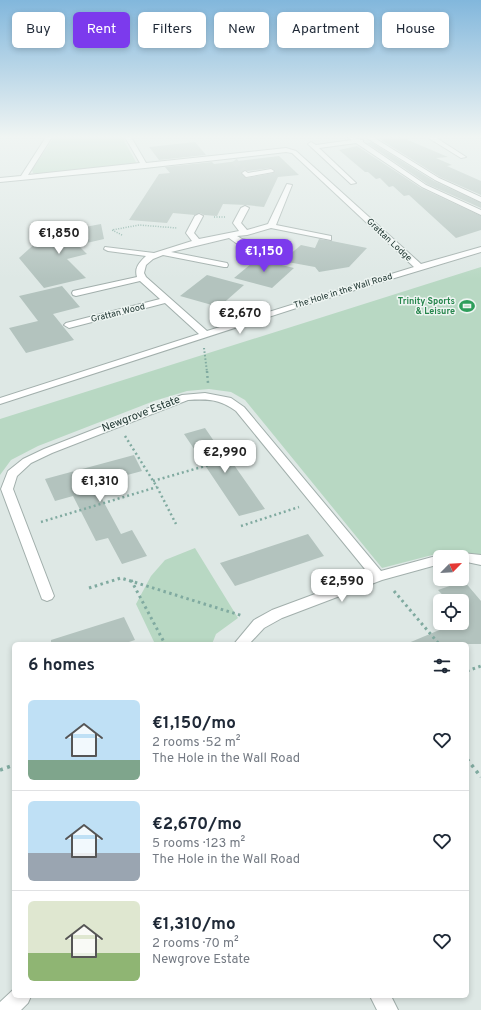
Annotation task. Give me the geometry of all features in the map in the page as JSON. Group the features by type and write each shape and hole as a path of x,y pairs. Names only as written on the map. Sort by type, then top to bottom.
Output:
{"street":[{"name":"Grattan Lodge","path":"329,184 419,267"},
{"path":"421,184 481,213"},
{"path":"448,184 481,200"},
{"path":"271,226 276,218 288,185"},
{"path":"244,208 237,223 241,229 247,232"},
{"path":"198,243 190,233 199,216"},
{"path":"76,293 142,278 140,273 142,265 154,255 174,247 231,236 271,226 328,238"},
{"path":"231,236 239,241 276,249"},
{"name":"The Hole in the Wall Road","path":"0,402 206,334 481,248"},
{"path":"108,249 154,255"},
{"path":"162,252 224,266"},
{"name":"Grattan Wood","path":"142,278 206,334"},
{"name":"Grattan Wood","path":"68,325 167,300"},
{"name":"Newgrove Estate","path":"47,596 7,489 12,474 27,461 48,451 126,419 186,397 211,397 227,400 240,409 378,576"},
{"path":"469,558 481,560"},
{"path":"243,642 259,624 277,614 378,576 433,561"},
{"path":"381,998 388,1010"}],"path":[{"path":"199,216 239,218"},
{"path":"122,235 112,230 139,225 192,229"},
{"path":"204,348 211,397"},
{"path":"124,434 157,487 176,524"},
{"path":"153,481 254,452"},
{"path":"41,522 157,487"},
{"path":"241,526 299,507"},
{"path":"89,588 121,578 131,580 166,593 246,616"},
{"path":"131,580 164,642"},
{"path":"394,591 437,642"},
{"path":"469,670 481,666"},
{"path":"469,762 481,777"},
{"path":"0,770 12,766"}],"green space":[{"path":"481,267 481,566 469,562 469,550 433,550 433,555 382,568 245,400 231,392 209,389 187,391 154,401 38,446 11,460 0,475 0,419"},
{"path":"195,548 238,618 216,634 213,642 154,642 136,604 151,576 165,560"}],"building":[{"path":"152,184 275,184 264,207 223,204 217,216 204,215 200,213 195,215 173,213 167,223 129,220"},
{"path":"386,184 415,184 481,216 481,230 456,238 409,195 404,196 393,186 389,187"},
{"path":"427,184 441,184 481,203 481,208"},
{"path":"456,184 481,184 481,195"},
{"path":"101,224 104,239 78,245 87,254 67,259 86,278 44,288 19,258 49,231 58,232"},
{"path":"319,239 367,248 349,267 319,272 315,267 282,261 301,245 315,248"},
{"path":"257,259 294,268 272,288 234,278"},
{"path":"207,275 244,285 219,307 180,296"},
{"path":"62,286 80,307 53,314 74,340 26,353 9,328 38,321 19,296"},
{"path":"205,428 231,466 234,465 265,509 239,516 184,434"},
{"path":"134,455 142,471 94,484 121,534 132,530 147,556 122,564 108,538 96,541 73,496 55,501 45,479"},
{"path":"308,534 324,556 235,586 220,563"},
{"path":"450,586 468,586 481,601 481,644 469,644 469,642 411,642 439,630 469,630 469,594 442,594 438,590"},
{"path":"124,617 135,640 129,642 51,642 51,640"}],"place":[{"name":"Trinity Sports & Leisure","path":"467,306"}]}
